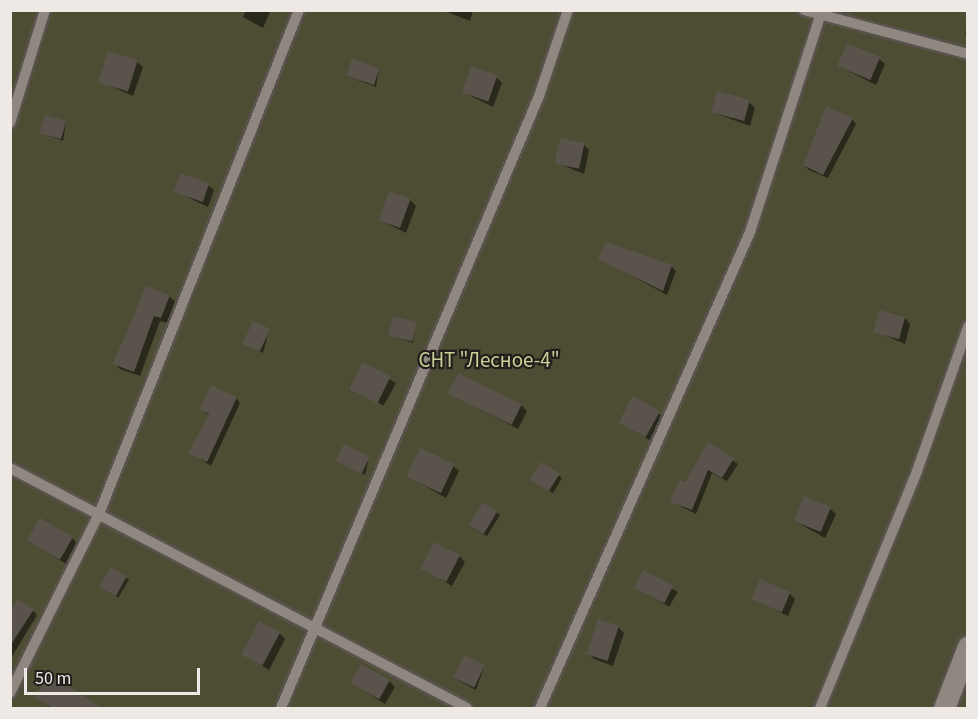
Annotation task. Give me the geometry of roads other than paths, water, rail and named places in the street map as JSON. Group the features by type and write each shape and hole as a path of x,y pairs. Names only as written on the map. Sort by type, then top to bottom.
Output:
{"street":[{"path":"944,708 968,646"}],"lane":[{"path":"10,123 45,10"},
{"path":"10,693 99,514 299,10"},
{"path":"281,708 539,96 568,10"},
{"path":"804,10 821,12 968,54"},
{"path":"540,708 750,232 821,12"},
{"path":"820,708 917,471 968,327"},
{"path":"10,468 315,631 466,708"}],"park label":[{"name":"СНТ \"Лесное-4\"","path":"489,360"}]}
